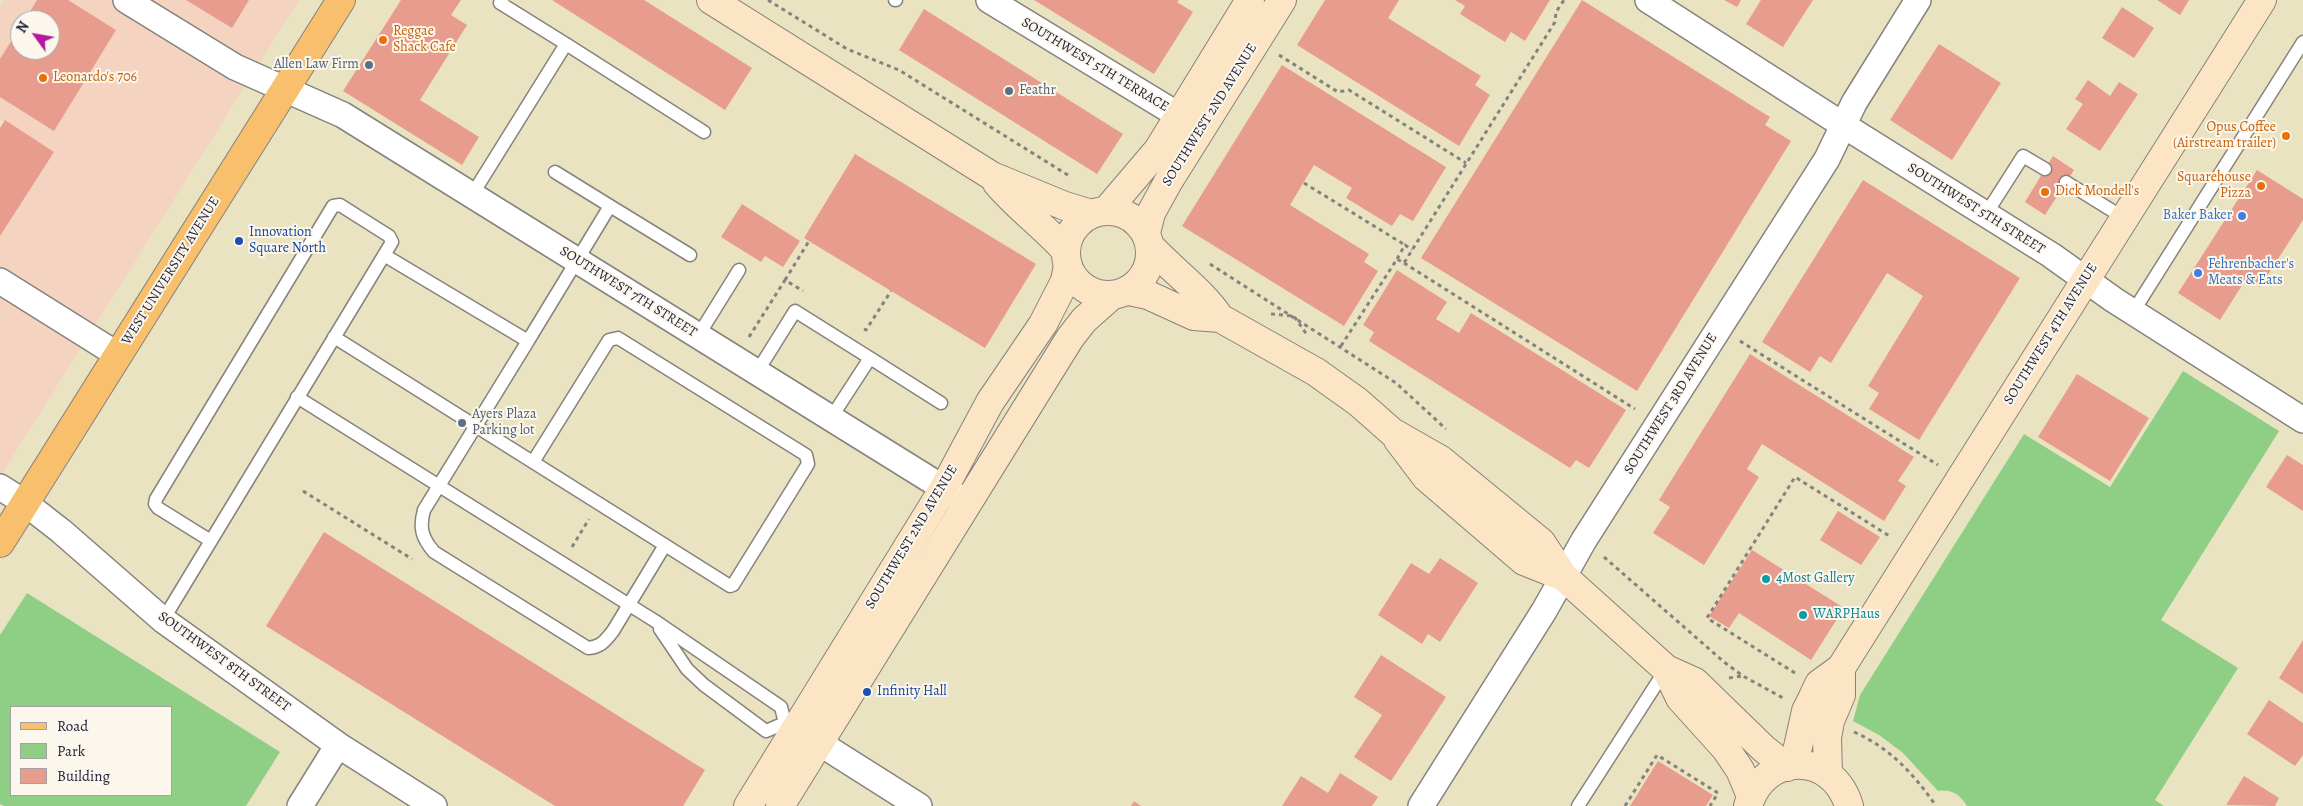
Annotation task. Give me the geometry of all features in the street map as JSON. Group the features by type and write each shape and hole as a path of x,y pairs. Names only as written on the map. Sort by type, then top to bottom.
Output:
{"main road":[{"name":"WEST UNIVERSITY AVENUE","path":"0,543 342,0"}],"street":[{"name":"SOUTHWEST 7TH STREET","path":"126,0 235,67 284,91 343,115 967,503"},
{"path":"711,0 992,176 1065,206 1098,213 1118,212 1129,216 1171,269 1208,300 1220,318"},
{"name":"SOUTHWEST 5TH TERRACE","path":"990,0 1190,123"},
{"name":"SOUTHWEST 2ND AVENUE","path":"1148,240 1150,213 1190,123 1250,0"},
{"name":"SOUTHWEST 2ND AVENUE","path":"1098,213 1158,150 1190,123 1282,0"},
{"name":"SOUTHWEST 5TH STREET","path":"1648,0 1842,125 2051,255 2085,281 2303,420"},
{"name":"SOUTHWEST 3RD AVENUE","path":"1425,805 1564,577 1584,540 1827,159 1854,102 1918,0"},
{"name":"SOUTHWEST 4TH AVENUE","path":"1790,766 1806,711 1819,684 1841,668 2262,0"},
{"path":"992,176 1009,197 1051,234 1067,258 1072,276 1090,292 1148,294 1194,316 1220,318 1316,372 1358,402 1392,432 1426,477 1524,561 1564,577 1666,669 1694,682 1764,749 1790,766"},
{"path":"1067,258 1074,229 1098,213"},
{"path":"1120,293 1139,282 1147,272 1150,260 1148,240"},
{"name":"SOUTHWEST 2ND AVENUE","path":"748,806 790,726 944,488 990,402 1044,324 1065,281 1067,258"},
{"path":"0,281 118,355"},
{"name":"SOUTHWEST 2ND AVENUE","path":"780,806 1070,338 1084,320 1120,293"},
{"name":"SOUTHWEST 8TH STREET","path":"0,487 25,503 163,620 338,745 434,806"},
{"path":"1828,773 1827,738 1830,721 1841,695 1841,668"},
{"path":"1666,669 1680,698 1731,756 1740,770 1749,801"},
{"path":"790,726 919,806"},
{"path":"300,806 338,745"},
{"path":"1749,801 1757,785 1767,775 1778,768 1790,766 1816,768 1828,773 1838,783 1849,806"}],"lane":[{"path":"502,0 500,3 704,132"},
{"path":"2133,312 2303,42"},
{"path":"472,195 566,44"},
{"path":"1986,214 2023,156 2045,169"},
{"path":"555,172 690,255"},
{"path":"2066,182 2124,218"},
{"path":"163,620 211,541 297,397 392,242 389,236 340,205 333,206 156,499 155,504 158,508 211,541"},
{"path":"610,206 438,485 424,510 420,522 421,534 434,552 588,648 597,647 605,641 665,545"},
{"path":"384,255 528,341"},
{"path":"698,336 739,270"},
{"path":"757,372 795,311 941,403"},
{"path":"334,337 730,586 734,585 808,464 808,459 806,455 618,338 613,338 533,462"},
{"path":"831,418 870,358"},
{"path":"297,397 655,621 781,707 790,726 766,731 704,685 687,669 655,621"},
{"path":"1578,806 1666,669"}],"path":[{"path":"768,0 847,49 899,70 1077,181"},
{"path":"1404,264 1555,22 1556,12 1564,0"},
{"path":"1274,52 1338,92 1349,90 1466,163"},
{"path":"1304,183 1412,250"},
{"path":"785,280 809,242"},
{"path":"1341,346 1405,245"},
{"path":"1203,259 1396,383 1448,431"},
{"path":"1397,259 1635,409"},
{"path":"1739,340 1939,466"},
{"path":"1798,675 1707,618 1795,477 1893,539"},
{"path":"303,491 412,559"},
{"path":"570,550 592,514"},
{"path":"1599,553 1724,662 1743,676 1787,700"},
{"path":"1847,729 1889,752 1911,774 1936,806"},
{"path":"1625,806 1657,755 1718,793 1710,806"}],"shaded area":[{"path":"4,0 299,0 0,477 0,129 4,122 0,119 0,6"}],"green space":[{"path":"2183,371 2279,431 2161,620 2238,668 2155,800 2164,806 1967,806 1955,794 1947,791 1938,791 1903,753 1879,735 1853,721 1860,695 2024,434 2110,487"},
{"path":"27,593 280,752 246,806 4,806 0,804 0,635"}],"building":[{"name":"Leonardo's 706","path":"37,0 68,0 116,30 54,131 0,97 0,59 10,43 10,60 60,60 60,10 31,10"},
{"path":"186,0 249,0 232,28"},
{"path":"401,0 461,0 451,15 467,25 420,100 479,137 462,165 343,91"},
{"path":"552,0 644,0 752,68 725,110"},
{"path":"1034,0 1179,0 1177,2 1193,12 1154,74"},
{"path":"1325,0 1399,0 1388,18 1481,76 1475,85 1490,95 1459,146 1297,45"},
{"path":"1455,0 1550,0 1525,41 1511,32 1505,42 1460,14 1465,6"},
{"path":"1582,0 1770,117 1765,125 1791,141 1637,391 1421,258"},
{"path":"1724,0 1741,0 1737,7"},
{"path":"1761,0 1813,0 1783,47 1746,24"},
{"path":"2157,0 2189,0 2180,15"},
{"path":"2122,7 2154,28 2134,58 2102,38"},
{"path":"924,9 1123,134 1097,174 899,50"},
{"path":"1939,44 2001,83 1952,160 1890,120"},
{"path":"1282,65 1446,167 1413,221 1400,214 1392,226 1346,198 1352,188 1314,165 1290,205 1369,254 1364,262 1378,271 1344,326 1182,226"},
{"path":"2088,80 2110,96 2119,82 2138,94 2100,151 2066,129 2083,104 2075,99"},
{"path":"5,120 54,152 0,236 0,128"},
{"path":"855,154 1036,264 985,348 804,238"},
{"name":"Dick Mondell's","path":"2053,156 2074,170 2045,215 2025,202"},
{"path":"2257,170 2303,199 2303,220 2260,287 2246,279 2220,320 2178,293"},
{"path":"1863,180 2020,278 1919,440 1869,409 1879,393 1868,386 1923,296 1887,273 1831,363 1820,356 1810,372 1762,342"},
{"path":"742,204 800,241 783,267 765,256 761,262 721,237"},
{"path":"1397,270 1447,302 1436,319 1459,333 1471,313 1626,410 1589,468 1576,460 1570,468 1369,341 1374,332 1363,325"},
{"path":"1750,354 1914,457 1898,481 1906,486 1884,521 1762,444 1747,469 1759,477 1704,565 1653,533 1670,507 1659,500"},
{"path":"2077,374 2149,418 2110,481 2038,437"},
{"path":"2287,455 2303,465 2303,511 2266,487"},
{"path":"1838,511 1880,537 1861,565 1820,540"},
{"path":"324,532 705,770 683,806 555,806 266,626"},
{"name":"4Most Gallery","path":"1752,550 1844,608 1811,660 1739,613 1729,628 1709,616"},
{"path":"1440,558 1478,583 1440,642 1428,634 1422,644 1378,615 1411,563 1429,574"},
{"path":"2303,640 2303,694 2279,678"},
{"path":"1381,655 1446,697 1391,781 1354,757 1382,715 1354,697"},
{"path":"2269,700 2303,723 2303,755 2295,766 2247,734"},
{"path":"1658,761 1713,795 1706,806 1630,806"},
{"path":"1340,773 1378,797 1372,806 1282,806 1301,776 1328,793"},
{"path":"2244,776 2279,798 2275,806 2226,805"},
{"path":"1134,801 1141,806 1131,806"}],"place":[{"name":"Reggae Shack Cafe","path":"383,40"},
{"name":"Allen Law Firm","path":"369,65"},
{"name":"Leonardo's 706","path":"43,78"},
{"name":"Feathr","path":"1009,91"},
{"name":"Opus Coffee (Airstream trailer)","path":"2286,136"},
{"name":"Squarehouse Pizza","path":"2261,186"},
{"name":"Dick Mondell's","path":"2045,192"},
{"name":"Baker Baker","path":"2242,216"},
{"name":"Innovation Square North","path":"239,241"},
{"name":"Fehrenbacher's Meats & Eats","path":"2198,273"},
{"name":"Ayers Plaza Parking lot","path":"462,423"},
{"name":"4Most Gallery","path":"1766,579"},
{"name":"WARPHaus","path":"1803,615"},
{"name":"Infinity Hall","path":"867,692"}]}
